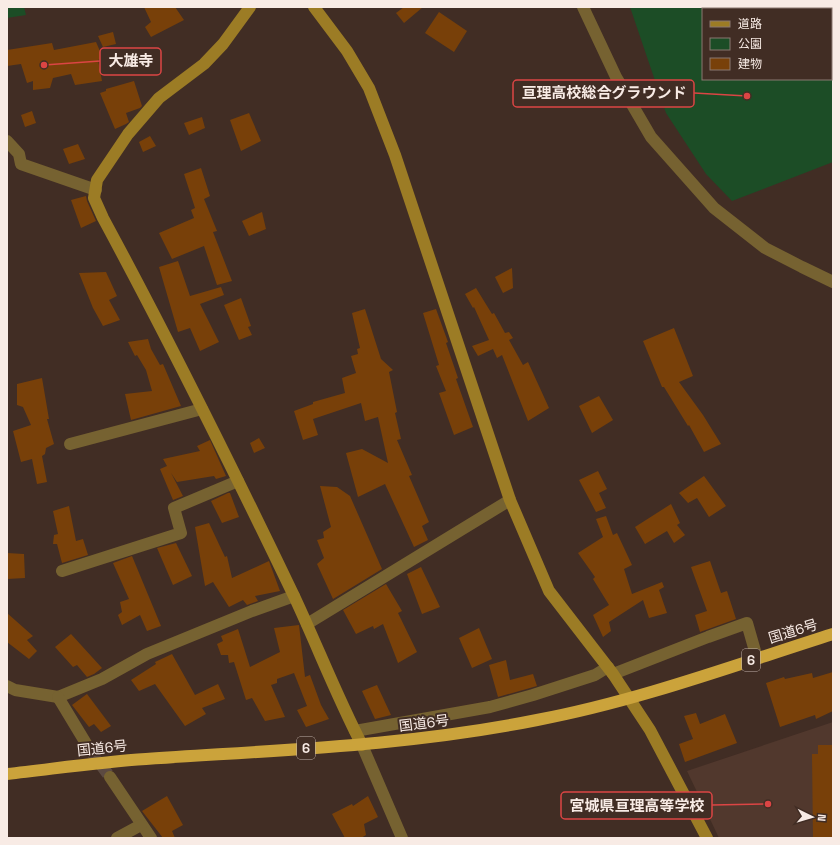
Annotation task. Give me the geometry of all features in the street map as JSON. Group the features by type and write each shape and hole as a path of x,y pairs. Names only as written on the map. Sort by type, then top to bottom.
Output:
{"highway":[{"name":"国道6号","path":"7,774 143,759 362,745 442,736 537,720 603,705 669,687 833,634"}],"street":[{"path":"250,7 223,44 204,64 159,98 128,134 97,180 94,198 202,409 294,596 362,745 402,838"},
{"path":"314,7 347,51 369,88 395,155 510,500 549,591 610,671 650,730 707,838"},
{"path":"583,7 616,77 651,137 714,208 765,248 833,282"},
{"path":"7,142 19,154 21,164 96,190"},
{"path":"70,444 202,409"},
{"path":"62,571 181,533 174,508 238,481"},
{"path":"307,624 510,500"},
{"path":"7,686 15,690 58,697 102,679 147,654 252,611 294,596"},
{"path":"355,731 490,707 610,671 747,623 757,658"},
{"path":"58,697 90,750"},
{"path":"110,777 150,838"},
{"path":"117,838 141,825"}],"shaded area":[{"path":"833,722 833,838 719,838 687,771"}],"green space":[{"path":"7,7 24,7 26,15 7,18"},
{"path":"630,7 833,7 833,162 732,201 706,174 666,113"}],"building":[{"path":"144,7 175,7 184,20 151,37 145,27 151,22"},
{"path":"404,7 423,7 404,23 396,13"},
{"path":"439,12 467,31 454,52 425,33"},
{"path":"113,32 116,44 103,47 98,36"},
{"path":"96,42 103,58 98,60 102,81 75,85 71,74 53,78 50,88 33,90 33,81 27,83 21,64 7,66 7,50 52,43 54,50"},
{"path":"134,81 142,106 126,113 129,122 115,129 100,93 106,91 106,89"},
{"path":"32,111 36,123 25,127 21,115"},
{"path":"249,113 261,141 241,151 230,120"},
{"path":"202,117 205,128 189,135 184,123"},
{"path":"150,136 156,146 143,152 139,142"},
{"path":"78,144 85,159 69,164 63,149"},
{"path":"201,168 210,196 204,199 217,231 213,232 232,281 217,285 204,246 172,259 159,233 194,218 191,210 195,208 184,174"},
{"path":"86,196 96,221 81,228 71,200"},
{"path":"262,212 266,229 249,236 242,221"},
{"path":"178,261 190,296 221,287 224,295 200,304 219,342 200,351 190,328 178,332 159,267"},
{"path":"512,268 513,288 503,293 495,277"},
{"path":"106,272 117,296 109,300 120,320 103,326 93,308 79,273"},
{"path":"476,288 492,314 494,313 505,333 509,332 513,338 509,340 523,365 528,362 549,408 528,421 502,355 497,358 493,349 478,356 472,346 489,340 474,307 473,308 465,294"},
{"path":"241,298 251,326 248,327 252,335 239,340 224,305"},
{"path":"365,309 381,359 393,370 389,372 397,412 395,413 401,439 397,440 412,475 409,476 429,522 422,526 428,540 414,547 385,484 358,497 346,453 362,449 388,463 378,417 365,421 361,403 313,419 318,435 303,440 294,411 313,404 313,402 345,393 342,378 356,373 351,356 358,354 357,349 360,348 352,313"},
{"path":"436,309 448,342 446,343 458,378 456,379 473,427 454,435 439,393 446,391 436,366 439,365 423,313"},
{"path":"674,328 693,376 679,382 703,415 721,444 704,452 689,425 688,426 664,387 662,387 643,341"},
{"path":"148,339 151,349 160,365 163,364 181,406 131,420 125,394 152,391 146,370 137,355 135,356 128,342"},
{"path":"42,378 49,419 47,419 54,444 46,448 45,454 42,456 47,482 37,484 32,459 21,462 13,431 31,425 23,407 17,405 17,384"},
{"path":"599,396 613,420 592,433 579,406"},
{"path":"259,438 265,448 254,453 250,443"},
{"path":"210,440 226,476 216,479 214,476 177,482 171,473 183,496 173,500 160,469 167,466 163,459 200,451 197,446"},
{"path":"598,471 607,489 599,493 606,508 596,512 579,480"},
{"path":"704,476 726,506 709,517 697,498 688,503 679,493"},
{"path":"320,486 337,487 350,496 382,569 333,599 317,564 324,558 317,540 324,538 323,532 331,527"},
{"path":"230,493 239,517 222,523 211,501"},
{"path":"671,504 680,523 677,525 685,535 674,543 667,531 645,544 635,527"},
{"path":"69,506 76,541 83,539 88,555 62,563 57,544 53,544 54,535 58,534 53,511"},
{"path":"606,516 613,535 617,533 632,565 624,569 632,594 662,582 664,587 659,590 667,613 649,618 643,600 609,622 611,631 603,637 593,615 609,605 593,579 595,577 578,553 603,537 596,519"},
{"path":"209,523 225,557 227,556 232,578 269,561 280,591 255,596 258,601 247,605 243,600 229,607 213,582 205,586 195,527"},
{"path":"176,543 192,576 173,585 157,548"},
{"path":"7,553 24,554 25,578 7,579"},
{"path":"132,556 161,626 147,631 140,615 122,625 118,615 122,612 120,602 129,599 113,563"},
{"path":"710,561 721,593 727,591 736,619 700,632 695,615 707,611 691,567"},
{"path":"421,567 440,607 422,614 407,574"},
{"path":"386,584 402,611 398,613 417,652 398,663 383,624 374,629 373,626 356,634 343,610"},
{"path":"7,613 33,636 27,640 37,651 29,659 7,642"},
{"path":"299,625 305,677 310,675 321,705 329,719 306,727 297,710 307,706 294,673 277,679 277,683 271,685 285,717 265,721 252,698 246,700 234,662 229,663 228,655 221,655 217,644 223,641 221,636 238,629 250,667 280,652 274,628"},
{"path":"479,628 492,659 472,668 459,638"},
{"path":"71,634 102,668 94,674 87,677 77,665 73,667 55,647"},
{"path":"172,654 195,695 218,684 225,699 202,708 206,714 185,726 155,684 139,691 131,680 156,664 155,662"},
{"path":"506,660 510,680 533,674 537,686 498,697 489,665"},
{"path":"833,672 833,711 816,719 815,715 780,727 766,683 784,677 785,679 812,673 813,678"},
{"path":"377,685 391,715 375,719 362,691"},
{"path":"87,694 111,726 101,732 94,724 89,727 72,705"},
{"path":"696,713 700,724 725,714 737,743 685,762 679,744 693,739 684,716"},
{"path":"818,745 833,745 833,838 813,838 812,754 818,754"},
{"path":"167,796 183,825 172,831 175,838 163,838 142,811"},
{"path":"368,796 378,817 364,824 366,835 361,838 345,838 332,814 352,804 353,806"}],"tunnel":[{"path":"90,750 110,777"}],"place":[{"name":"大雄寺","path":"44,65"},
{"name":"亘理高校総合グラウンド","path":"747,96"},
{"name":"宮城県亘理高等学校","path":"768,804"}]}
